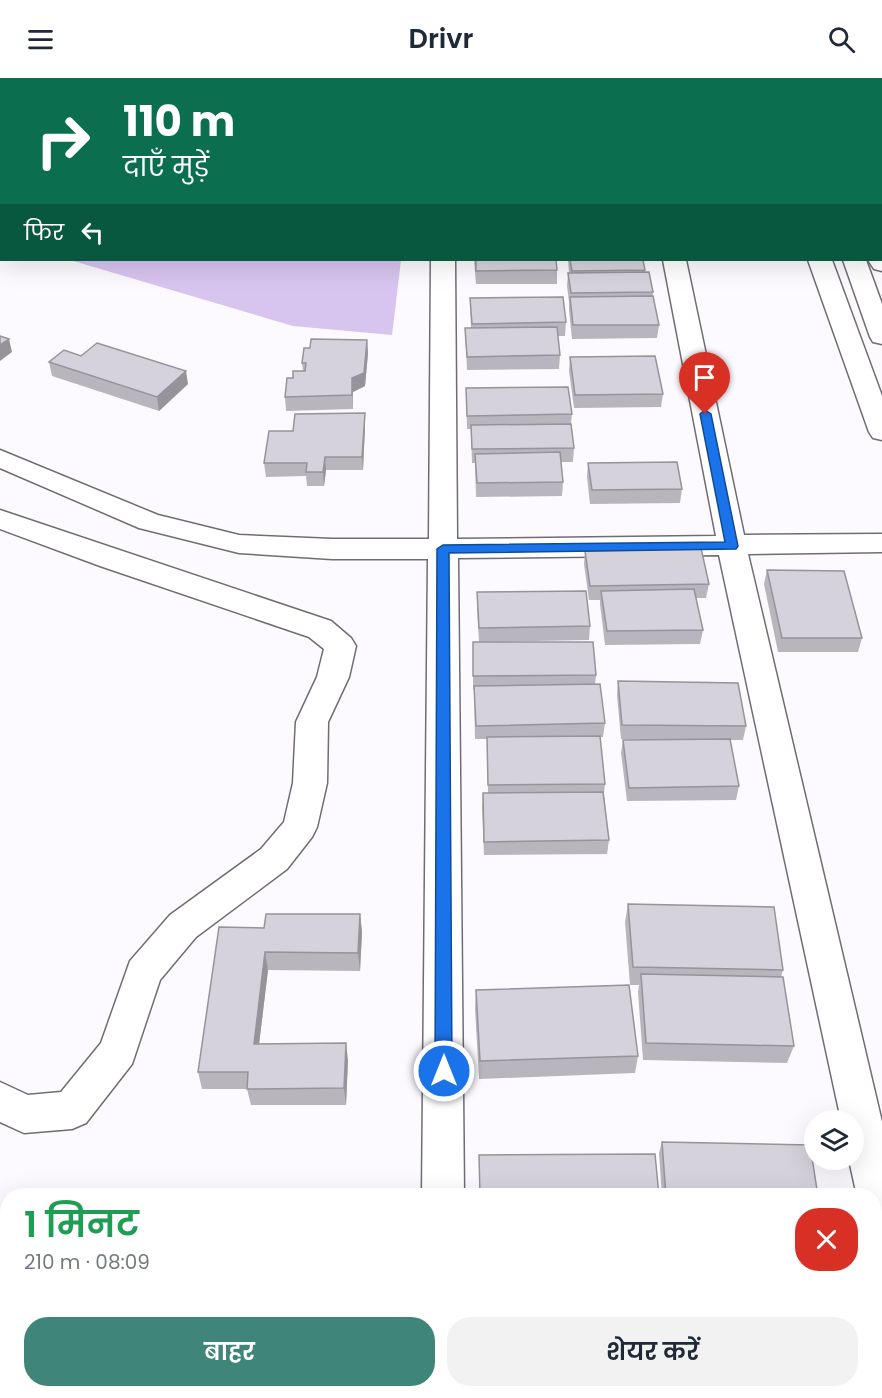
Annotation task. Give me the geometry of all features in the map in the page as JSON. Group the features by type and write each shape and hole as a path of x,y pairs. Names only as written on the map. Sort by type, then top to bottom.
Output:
{"street":[{"path":"443,261 443,1188"},
{"path":"674,261 732,546 876,1188"},
{"path":"820,261 882,432"},
{"path":"854,261 882,337"},
{"path":"0,458 154,524 239,544 332,549 443,549 882,543"},
{"path":"0,519 119,562 320,629 340,646 333,677 312,722 310,783 300,827 274,859 183,926 144,972 118,1052 72,1110 24,1114 0,1100"},
{"path":"119,562 154,524"}],"shaded area":[{"path":"73,261 401,261 392,335 293,326"}],"building":[{"path":"476,261 556,261 557,270 476,271"},
{"path":"570,261 643,261 645,270 572,271"},
{"path":"649,272 653,292 571,293 568,273"},
{"path":"653,296 659,325 573,325 570,297"},
{"path":"563,297 566,322 472,324 470,298"},
{"path":"557,327 560,355 467,357 465,328"},
{"path":"0,336 9,339 0,345"},
{"path":"311,339 367,340 364,373 352,378 352,395 285,397 287,378 293,378 293,371 305,371 306,363 302,363 304,348 310,348"},
{"path":"97,343 186,371 157,397 49,362 64,350 81,356"},
{"path":"655,356 663,394 575,395 570,357"},
{"path":"568,387 572,414 467,416 466,388"},
{"path":"365,413 362,457 325,457 323,472 306,472 307,463 264,463 269,431 293,431 295,414"},
{"path":"571,424 574,448 472,449 471,425"},
{"path":"560,452 563,482 477,483 475,454"},
{"path":"677,462 682,489 592,490 588,463"},
{"path":"701,548 709,584 590,586 585,551"},
{"path":"767,570 844,571 862,638 782,638"},
{"path":"694,589 703,630 607,631 601,591"},
{"path":"586,591 590,626 479,628 477,592"},
{"path":"473,642 593,642 596,675 473,676"},
{"path":"618,681 738,683 746,726 622,725"},
{"path":"600,684 605,723 476,726 474,686"},
{"path":"600,736 605,784 488,785 487,737"},
{"path":"730,739 739,786 629,788 623,740"},
{"path":"603,792 609,840 484,842 483,793"},
{"path":"628,904 774,907 783,970 633,967"},
{"path":"266,914 360,914 358,953 265,952 254,1044 346,1043 344,1088 247,1089 248,1072 198,1072 219,927 264,928"},
{"path":"641,974 783,977 794,1046 646,1043"},
{"path":"629,985 638,1056 480,1061 476,990"},
{"path":"662,1142 804,1145 804,1170 814,1170 817,1188 665,1188"},
{"path":"655,1154 658,1188 480,1188 479,1155"}],"route":[{"path":"444,1071 443,549 732,546 705,414"}]}
